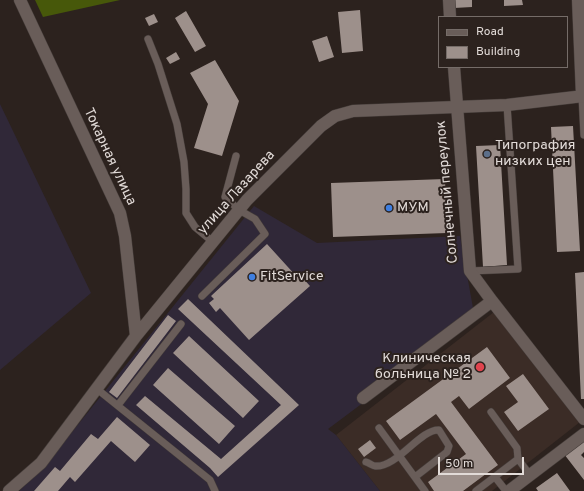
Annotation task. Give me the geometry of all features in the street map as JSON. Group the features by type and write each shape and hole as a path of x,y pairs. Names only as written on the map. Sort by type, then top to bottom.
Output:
{"street":[{"name":"Токарная улица","path":"20,0 120,213 125,236 136,336"},
{"path":"449,0 450,16"},
{"path":"578,0 582,13 583,96"},
{"name":"Солнечный переулок","path":"454,68 470,271 584,419"},
{"name":"улица Лазарева","path":"9,491 41,463 136,336 247,200 320,126 335,116 353,111 507,105 583,96"},
{"path":"363,398 492,301"},
{"path":"508,491 584,434"}],"lane":[{"path":"148,39 158,64 177,124 184,162 186,212 195,228 213,242"},
{"path":"583,96 584,135"},
{"path":"470,271 518,269 507,105"},
{"path":"202,296 265,234 255,220 239,210 225,197 236,156"},
{"path":"118,405 182,324"},
{"path":"97,388 210,480 216,491"},
{"path":"491,412 517,448 518,459 530,475"},
{"path":"379,428 425,491"},
{"path":"366,462 375,466 384,465 399,456 430,432 439,430 449,446 447,452 415,477"},
{"path":"476,491 518,459"},
{"path":"495,477 508,491"}],"shaded area":[{"path":"0,104 91,293 0,370"},
{"path":"254,206 317,243 460,236 475,319 328,429 336,435 380,491 19,491 43,468"},
{"name":"Клиническая больница № 2","path":"494,312 580,422 492,491 380,491 336,435"}],"green space":[{"path":"35,0 120,0 43,17"}],"building":[{"path":"453,0 472,0 472,7 454,8"},
{"path":"504,0 522,0 523,5 504,6"},
{"path":"360,10 363,51 342,53 338,12"},
{"path":"186,11 206,46 195,52 175,18"},
{"path":"154,14 158,22 149,26 145,18"},
{"path":"327,36 334,57 319,62 312,41"},
{"path":"176,52 180,59 170,64 166,58"},
{"path":"215,60 239,101 222,156 194,148 208,104 190,73"},
{"path":"573,126 580,251 557,252 551,127"},
{"path":"500,145 507,265 483,267 476,146"},
{"name":"МУМ","path":"445,179 447,233 333,237 331,183"},
{"path":"267,244 297,277 300,275 310,286 249,340 220,308 216,312 209,303 214,299 211,296"},
{"path":"584,272 584,399 581,399 575,273"},
{"path":"188,299 299,405 218,477 210,468 136,405 145,396 221,459 281,405 178,309"},
{"path":"168,315 176,321 117,398 109,392"},
{"path":"189,336 259,401 243,418 173,353"},
{"path":"487,347 510,378 469,409 459,396 451,402 498,465 463,491 434,491 428,482 466,454 436,414 400,440 386,421"},
{"path":"168,368 235,426 219,444 153,385"},
{"path":"523,374 549,409 518,431 504,412 518,402 506,386"},
{"path":"117,417 150,445 135,462 111,441 75,482 70,477 58,491 34,491 55,467 60,471 91,434 98,439"},
{"path":"584,439 584,452 581,455 584,458 584,480 564,454"},
{"path":"370,440 376,448 364,457 358,449"},
{"path":"557,473 570,491 538,491 536,488"}],"place":[{"name":"Типография низких цен","path":"487,154"},
{"name":"МУМ","path":"389,208"},
{"name":"FitService","path":"252,277"},
{"name":"Клиническая больница № 2","path":"480,367"}]}
